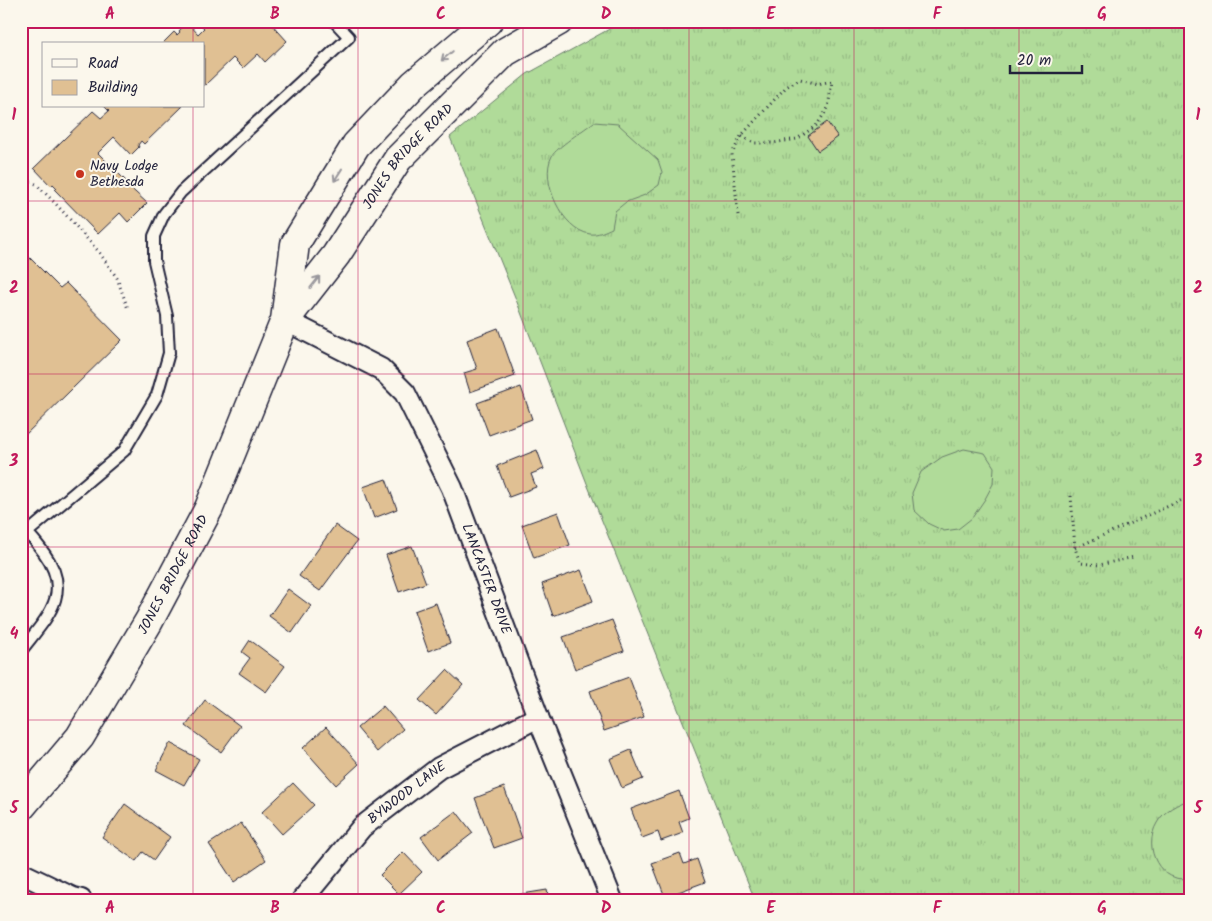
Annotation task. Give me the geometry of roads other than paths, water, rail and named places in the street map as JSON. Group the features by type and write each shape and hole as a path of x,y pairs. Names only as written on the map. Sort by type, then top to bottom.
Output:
{"main road":[{"name":"JONES BRIDGE ROAD","path":"285,320 336,255 398,159 505,52 559,21"},
{"name":"JONES BRIDGE ROAD","path":"21,806 80,737 149,621 209,508 285,320 295,244 356,146 414,84 485,22"},
{"path":"485,22 505,52"}],"street":[{"name":"LANCASTER DRIVE","path":"285,320 381,369 405,393 452,488 538,717 612,900"},
{"name":"BYWOOD LANE","path":"302,900 362,827 439,768 538,717"},
{"path":"21,872 73,898 81,900"}],"lane":[{"path":"21,651 52,609 58,586 53,566 25,530 124,452 157,395 169,353 167,316 154,261 154,236 164,214 181,192 349,37 334,21"}],"place":[{"name":"Navy Lodge Bethesda","path":"80,174"}]}
